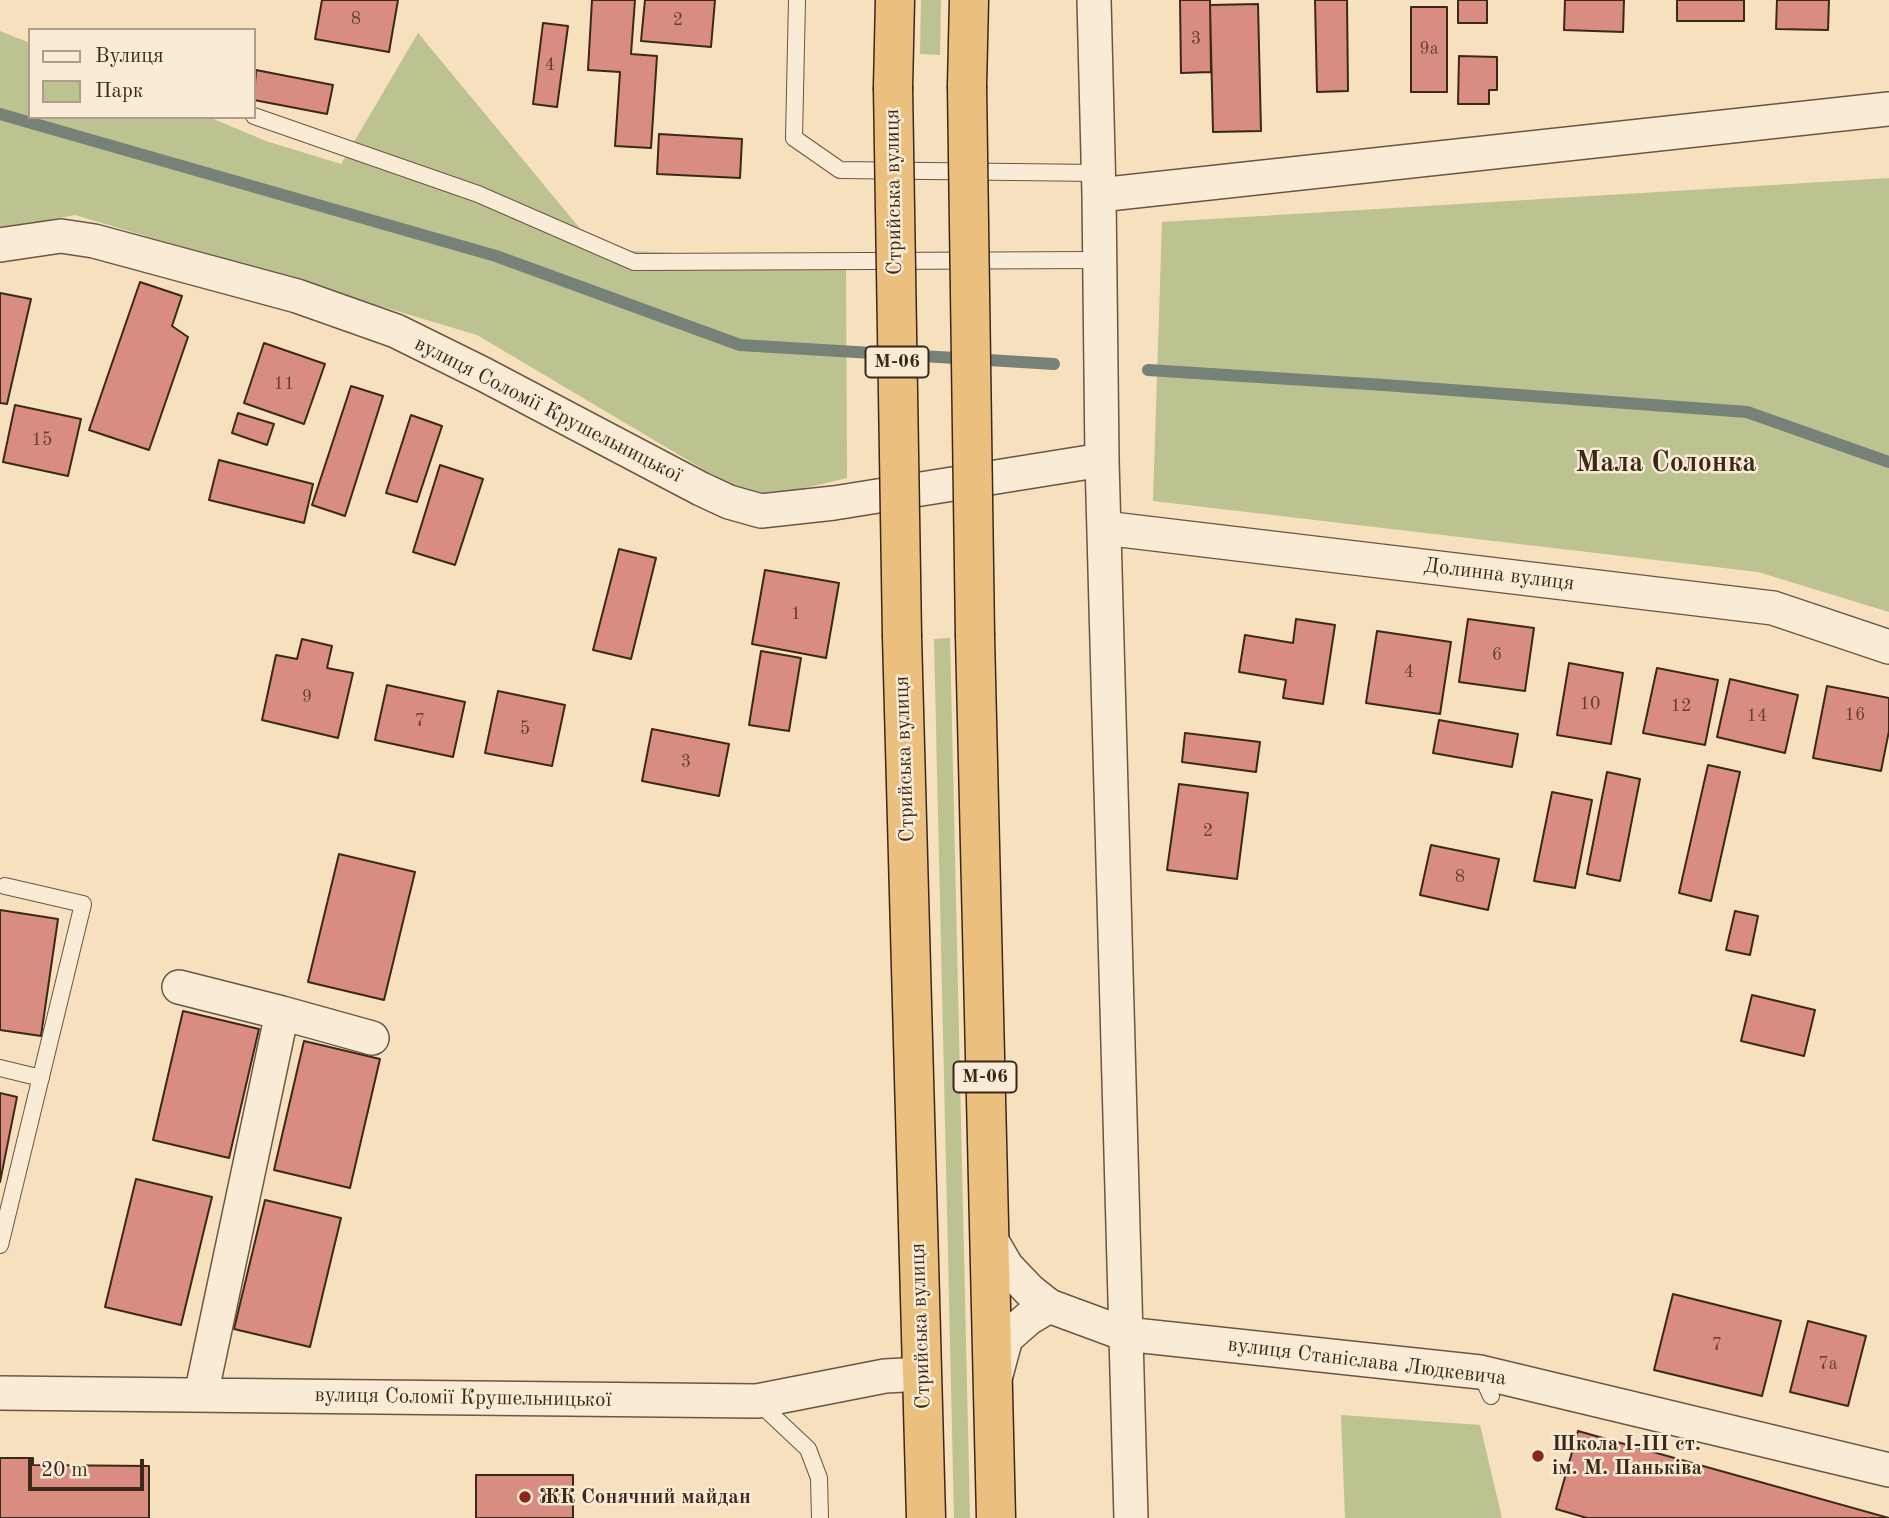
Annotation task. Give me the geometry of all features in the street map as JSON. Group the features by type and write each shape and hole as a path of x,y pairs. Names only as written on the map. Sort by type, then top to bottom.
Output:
{"highway":[{"name":"Стрийська вулиця","path":"895,0 893,87 902,637 926,1518"},
{"name":"М-06","path":"969,0 967,86 975,636 996,1518"}],"street":[{"path":"1094,0 1102,460 1131,1518"},
{"path":"1099,184 1889,108"},
{"name":"вулиця Соломії Крушельницької","path":"0,245 61,236 94,241 297,296 396,331 701,489 729,502 761,510 834,503 1102,460"},
{"name":"Долинна вулиця","path":"1104,528 1773,608 1889,647"},
{"path":"179,987 372,1038"},
{"path":"201,1395 282,1013"},
{"name":"вулиця Станіслава Людкевича","path":"989,1237 1007,1267 1049,1306 1125,1334 1485,1384 1889,1470"},
{"path":"992,1390 1006,1338 1029,1318 1049,1306"},
{"name":"вулиця Соломії Крушельницької","path":"0,1393 757,1401 885,1376 923,1374"}],"lane":[{"path":"797,0 794,138 840,170 1099,184"},
{"path":"256,117 478,194 634,262 1100,260"},
{"path":"0,1245 83,904 5,886"},
{"path":"0,1069 41,1078"},
{"path":"757,1401 808,1450 819,1478 820,1518"}],"green space":[{"path":"921,0 941,0 940,55 920,54"},
{"path":"0,31 28,42 28,119 214,119 266,141 341,164 418,33 597,249 846,262 847,478 755,500 477,335 75,215 0,229"},
{"path":"1889,178 1889,612 1758,572 1153,501 1162,222"},
{"path":"950,638 970,1518 954,1518 934,639"},
{"path":"1341,1415 1480,1425 1502,1518 1345,1518"}],"building":[{"path":"322,0 398,0 389,52 315,39"},
{"path":"592,0 635,0 631,54 657,56 651,148 615,146 620,72 588,70"},
{"path":"645,0 715,0 711,47 641,41"},
{"path":"1180,0 1210,0 1211,72 1181,73"},
{"path":"1315,0 1347,0 1348,91 1317,92"},
{"path":"1458,0 1487,0 1487,23 1458,23"},
{"path":"1565,0 1624,0 1623,32 1564,30"},
{"path":"1677,0 1744,0 1744,21 1677,21"},
{"path":"1777,0 1829,0 1828,30 1776,29"},
{"path":"1258,4 1261,131 1213,132 1210,5"},
{"path":"1411,7 1447,7 1447,92 1411,92"},
{"path":"543,23 568,26 557,107 533,104"},
{"path":"1459,56 1497,57 1497,90 1489,90 1489,104 1458,104"},
{"path":"256,70 333,85 327,114 256,100"},
{"path":"659,134 742,139 740,178 657,174"},
{"path":"140,282 182,296 172,326 188,337 149,450 89,430"},
{"path":"0,293 31,299 7,404 0,403"},
{"path":"264,343 325,364 304,424 244,403"},
{"path":"351,386 383,396 345,516 312,505"},
{"path":"15,405 81,419 68,476 3,462"},
{"path":"238,413 274,424 267,445 232,433"},
{"path":"411,415 442,426 417,502 386,493"},
{"path":"219,460 313,484 304,523 209,500"},
{"path":"440,465 483,479 455,565 413,552"},
{"path":"619,549 656,558 631,659 593,650"},
{"path":"765,570 839,583 826,658 752,644"},
{"path":"1296,619 1335,625 1323,704 1283,698 1286,680 1239,672 1245,635 1293,643"},
{"path":"1468,619 1534,628 1525,691 1459,682"},
{"path":"1377,631 1451,642 1440,714 1366,703"},
{"path":"302,639 332,646 327,668 353,673 338,738 262,720 276,655 297,659"},
{"path":"761,651 801,658 789,731 749,725"},
{"path":"1569,663 1623,673 1611,744 1557,735"},
{"path":"1657,668 1718,680 1705,745 1643,733"},
{"path":"1730,679 1798,695 1785,753 1717,737"},
{"path":"387,685 465,702 453,757 375,740"},
{"path":"1827,686 1889,698 1889,731 1881,771 1813,758"},
{"path":"498,691 565,705 552,766 485,753"},
{"path":"1439,720 1518,734 1512,767 1433,753"},
{"path":"652,729 729,744 719,796 642,781"},
{"path":"1185,733 1260,742 1256,772 1182,762"},
{"path":"1708,765 1740,772 1711,901 1679,893"},
{"path":"1607,772 1640,779 1620,881 1587,874"},
{"path":"1179,784 1248,793 1237,879 1167,870"},
{"path":"1552,792 1592,800 1575,888 1534,881"},
{"path":"1431,845 1499,859 1488,910 1420,895"},
{"path":"339,854 415,872 384,1000 308,982"},
{"path":"0,910 58,919 41,1036 0,1030"},
{"path":"1735,911 1758,916 1750,955 1726,950"},
{"path":"1752,995 1815,1010 1804,1056 1741,1041"},
{"path":"183,1011 259,1029 229,1158 153,1140"},
{"path":"304,1041 380,1059 350,1188 274,1170"},
{"path":"0,1093 17,1097 0,1182"},
{"path":"136,1179 212,1197 181,1325 105,1307"},
{"path":"265,1200 341,1218 310,1347 234,1329"},
{"path":"1673,1294 1781,1321 1762,1396 1654,1370"},
{"path":"1808,1321 1866,1336 1848,1406 1790,1392"},
{"path":"1578,1431 1889,1518 1587,1518 1556,1509"},
{"path":"0,1458 33,1458 33,1465 149,1466 149,1518 0,1518"},
{"name":"ЖК Сонячний майдан","path":"476,1475 573,1475 573,1518 476,1518"}],"waterway":[{"path":"0,114 496,256 740,345 1054,364"},
{"path":"1148,370 1747,412 1889,462"}],"place":[{"name":"Школа І-ІІІ ст. ім. М. Паньківа","path":"1538,1456"},
{"name":"ЖК Сонячний майдан","path":"525,1497"}],"district":[{"name":"Мала Солонка","path":"1666,464"}]}
